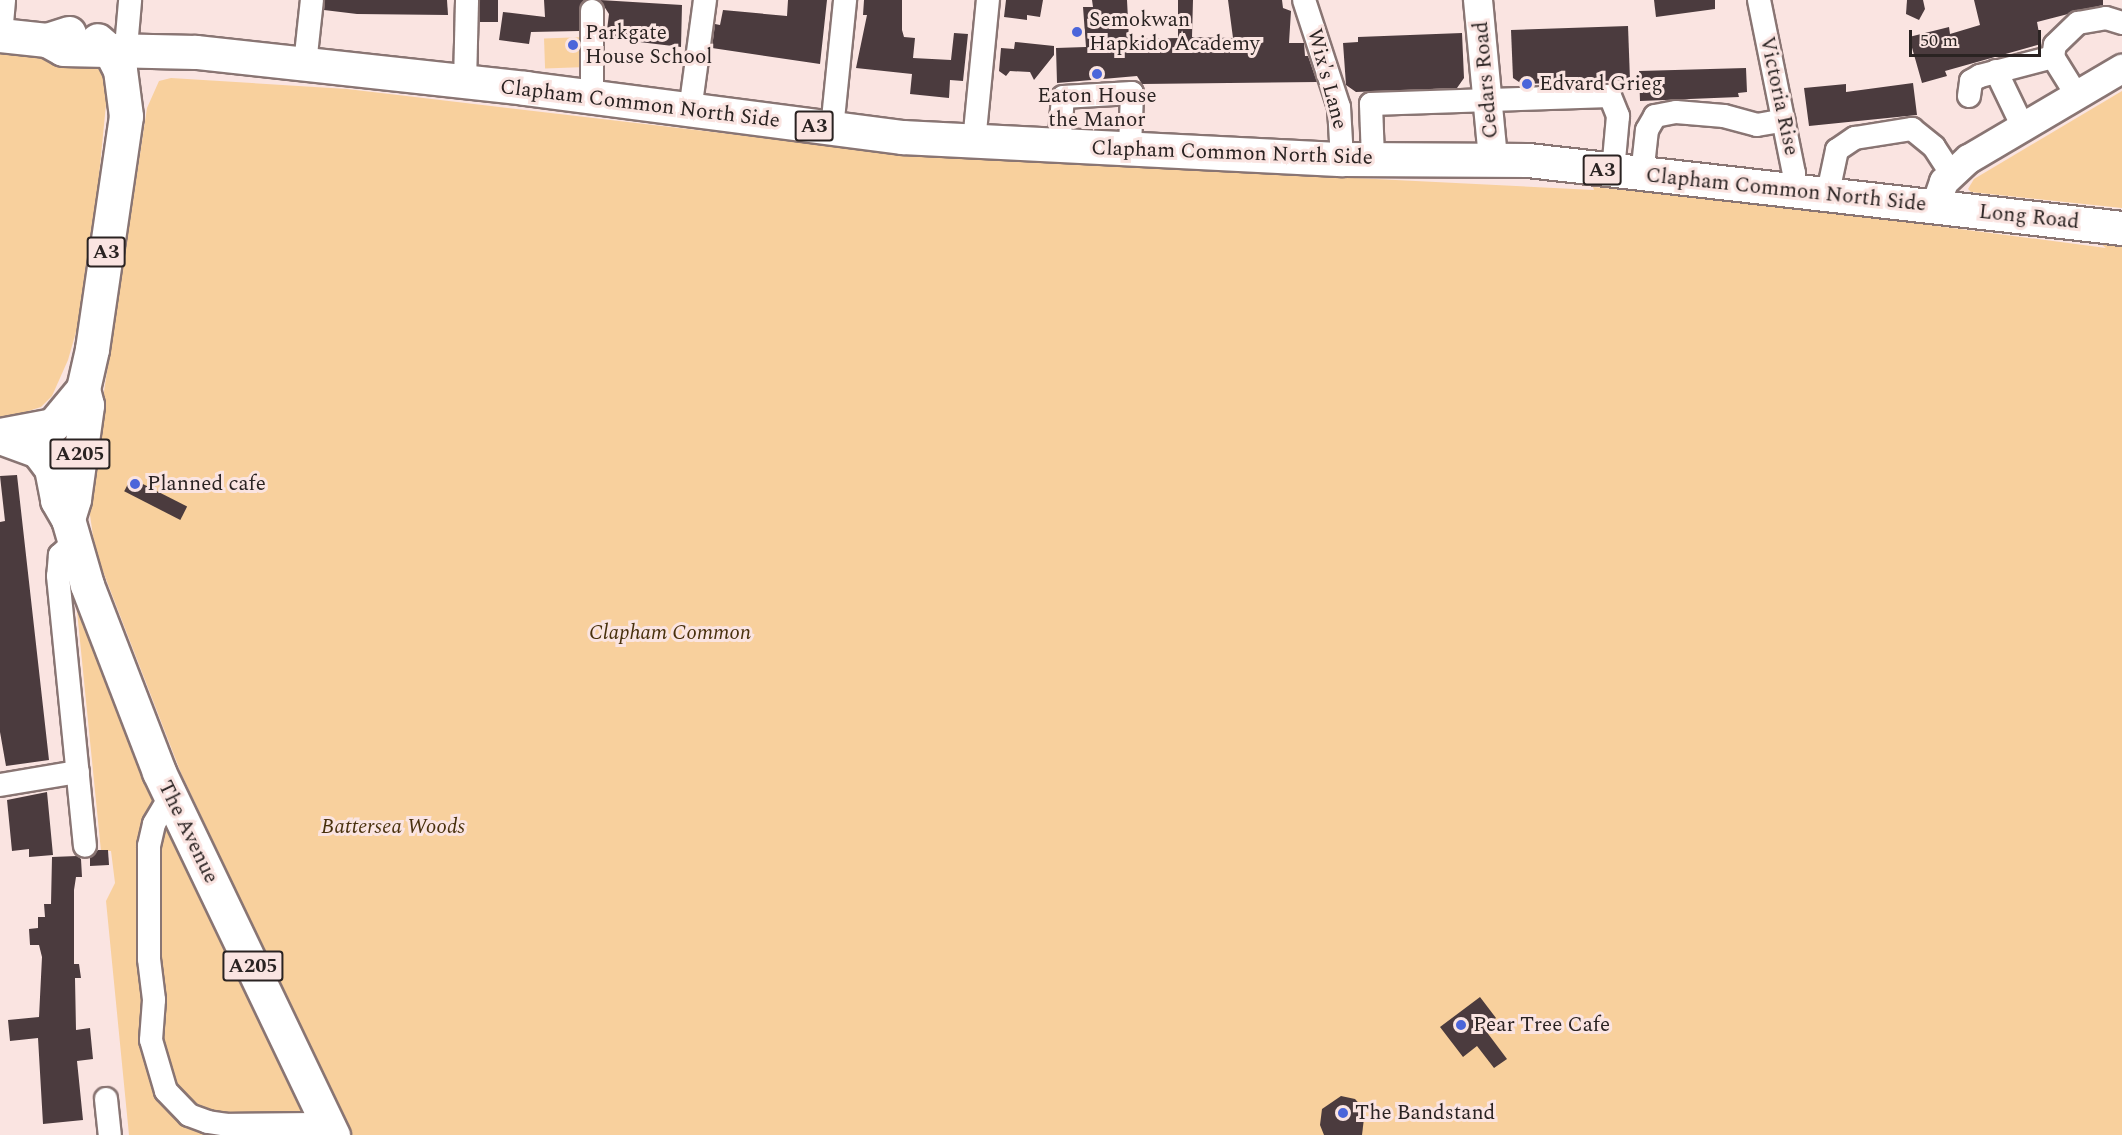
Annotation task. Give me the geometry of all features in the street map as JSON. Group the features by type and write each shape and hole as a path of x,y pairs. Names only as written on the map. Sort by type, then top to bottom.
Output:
{"highway":[{"path":"1,35 47,40 67,33 110,41 120,70 126,116"},
{"name":"Clapham Common North Side","path":"110,41 832,129 974,142 1357,159 1493,159 1935,207"},
{"name":"A3","path":"83,389 126,116 144,75 149,69 171,63 184,51"},
{"name":"Long Road","path":"1935,207 2122,228"},
{"path":"0,436 53,425 83,389"},
{"name":"A205","path":"70,531 87,405 83,389"},
{"name":"A205","path":"0,436 38,451 46,460 57,500 70,531"},
{"name":"The Avenue","path":"70,531 170,797 330,1129"}],"main road":[{"name":"Cedars Road","path":"1478,0 1493,159"},
{"name":"Clapham Common North Side","path":"1935,207 1938,193 1951,173 2076,94 2122,69"}],"street":[{"path":"1,35 4,0"},
{"path":"110,41 130,0"},
{"path":"305,64 312,0"},
{"path":"465,83 467,0"},
{"path":"690,111 705,0"},
{"path":"832,129 846,0"},
{"path":"974,142 988,0"},
{"name":"Wix's Lane","path":"1304,0 1357,159"},
{"name":"Victoria Rise","path":"1759,0 1794,173 1793,193"},
{"path":"592,11 592,99"},
{"path":"2076,94 2053,57 2055,45 2078,23 2106,18 2122,22"},
{"path":"1969,96 1971,81 1996,71 2053,57"},
{"path":"1996,71 2023,127"},
{"path":"1059,146 1063,97 1132,93 1130,148"},
{"path":"1357,159 1371,104 1610,96 1618,116 1628,173"},
{"path":"1628,173 1655,116 1676,112 1724,116 1757,125 1784,120"},
{"path":"1827,197 1837,150 1855,138 1912,129 1934,147 1951,173"},
{"path":"70,531 60,555 58,576 85,846"},
{"path":"0,785 78,772"},
{"path":"170,797 153,824 149,846 149,960 154,1000 151,1040 166,1091 189,1115 208,1122 227,1125 330,1129"},
{"path":"106,1099 110,1135"}],"green space":[{"path":"585,37 586,67 545,68 544,38"},
{"path":"0,52 94,66 104,73 107,94 94,227 78,325 68,360 52,396 41,407 0,420"},
{"name":"Clapham Common","path":"171,78 347,89 918,156 1594,190 1593,187 1768,204 2106,248 2096,240 2122,243 2122,1135 352,1135 306,1038 299,1040 240,898 181,773 99,561 93,536 89,508 96,444 147,108 159,81"},
{"path":"2122,91 2122,208 1971,192 1968,189 1974,179"},
{"path":"77,611 81,611 321,1135 129,1135 106,901 115,883 111,851 101,851"}],"building":[{"path":"325,0 447,0 448,15 357,14 324,10"},
{"path":"480,0 498,0 498,22 480,22"},
{"path":"544,0 584,0 579,10 579,31 531,32 529,44 499,40 503,12 545,17"},
{"path":"600,0 682,5 681,47 606,38 609,14"},
{"path":"788,0 827,0 820,64 712,48 715,24 720,25 723,10 787,16"},
{"path":"864,0 902,0 904,37 915,38 913,58 951,60 954,33 968,34 963,81 950,80 949,98 910,94 912,74 856,68 867,15 863,15"},
{"path":"1006,0 1043,0 1040,17 1027,15 1027,20 1004,17"},
{"path":"1092,0 1127,0 1129,39 1178,38 1178,0 1193,0 1192,37 1233,38 1228,0 1282,0 1283,8 1291,11 1289,43 1304,43 1305,56 1308,56 1317,82 1142,84 1137,76 1057,83 1056,48 1086,47 1083,7 1093,7"},
{"path":"1654,0 1715,0 1715,9 1656,17"},
{"path":"1907,0 1923,0 1925,9 1919,20 1906,14"},
{"path":"1974,0 2103,0 2103,5 2037,22 2041,44 1945,71 1947,76 1922,83 1909,37 1949,27 1950,34 1980,25"},
{"path":"1628,26 1630,80 1522,84 1513,78 1511,30"},
{"path":"1462,33 1464,78 1457,88 1356,92 1346,85 1343,43 1358,42 1358,37"},
{"path":"1015,42 1054,46 1054,55 1034,80 1030,72 1010,71 1006,76 999,71 1001,48 1014,49"},
{"path":"1746,68 1747,92 1738,93 1739,97 1640,101 1639,71"},
{"path":"1913,83 1917,115 1809,126 1804,88 1846,84 1846,92"},
{"path":"17,475 49,760 6,766 0,732 0,522 5,521 0,476"},
{"path":"131,478 187,507 180,520 124,491"},
{"path":"47,792 53,855 29,857 29,849 12,851 7,800"},
{"path":"98,850 108,850 109,865 90,866 90,858"},
{"path":"77,856 81,859 82,877 76,877 74,890 74,964 79,964 81,978 75,978 76,1030 90,1028 93,1059 77,1061 83,1120 43,1124 38,1038 10,1041 8,1020 39,1017 42,957 39,945 30,945 29,929 38,928 38,917 45,917 44,904 51,904 52,857"},
{"path":"1480,997 1496,1018 1483,1027 1507,1059 1494,1068 1477,1046 1463,1057 1440,1027"},
{"name":"The Bandstand","path":"1341,1096 1355,1099 1365,1110 1362,1135 1324,1135 1320,1125 1322,1109"}],"place":[{"name":"Semokwan Hapkido Academy","path":"1077,32"},
{"name":"Parkgate House School","path":"573,45"},
{"name":"Eaton House the Manor","path":"1097,74"},
{"name":"Edvard Grieg","path":"1527,84"},
{"name":"Planned cafe","path":"135,484"},
{"name":"Pear Tree Cafe","path":"1461,1025"},
{"name":"The Bandstand","path":"1343,1113"}],"park label":[{"name":"Battersea Woods","path":"393,827"}]}
